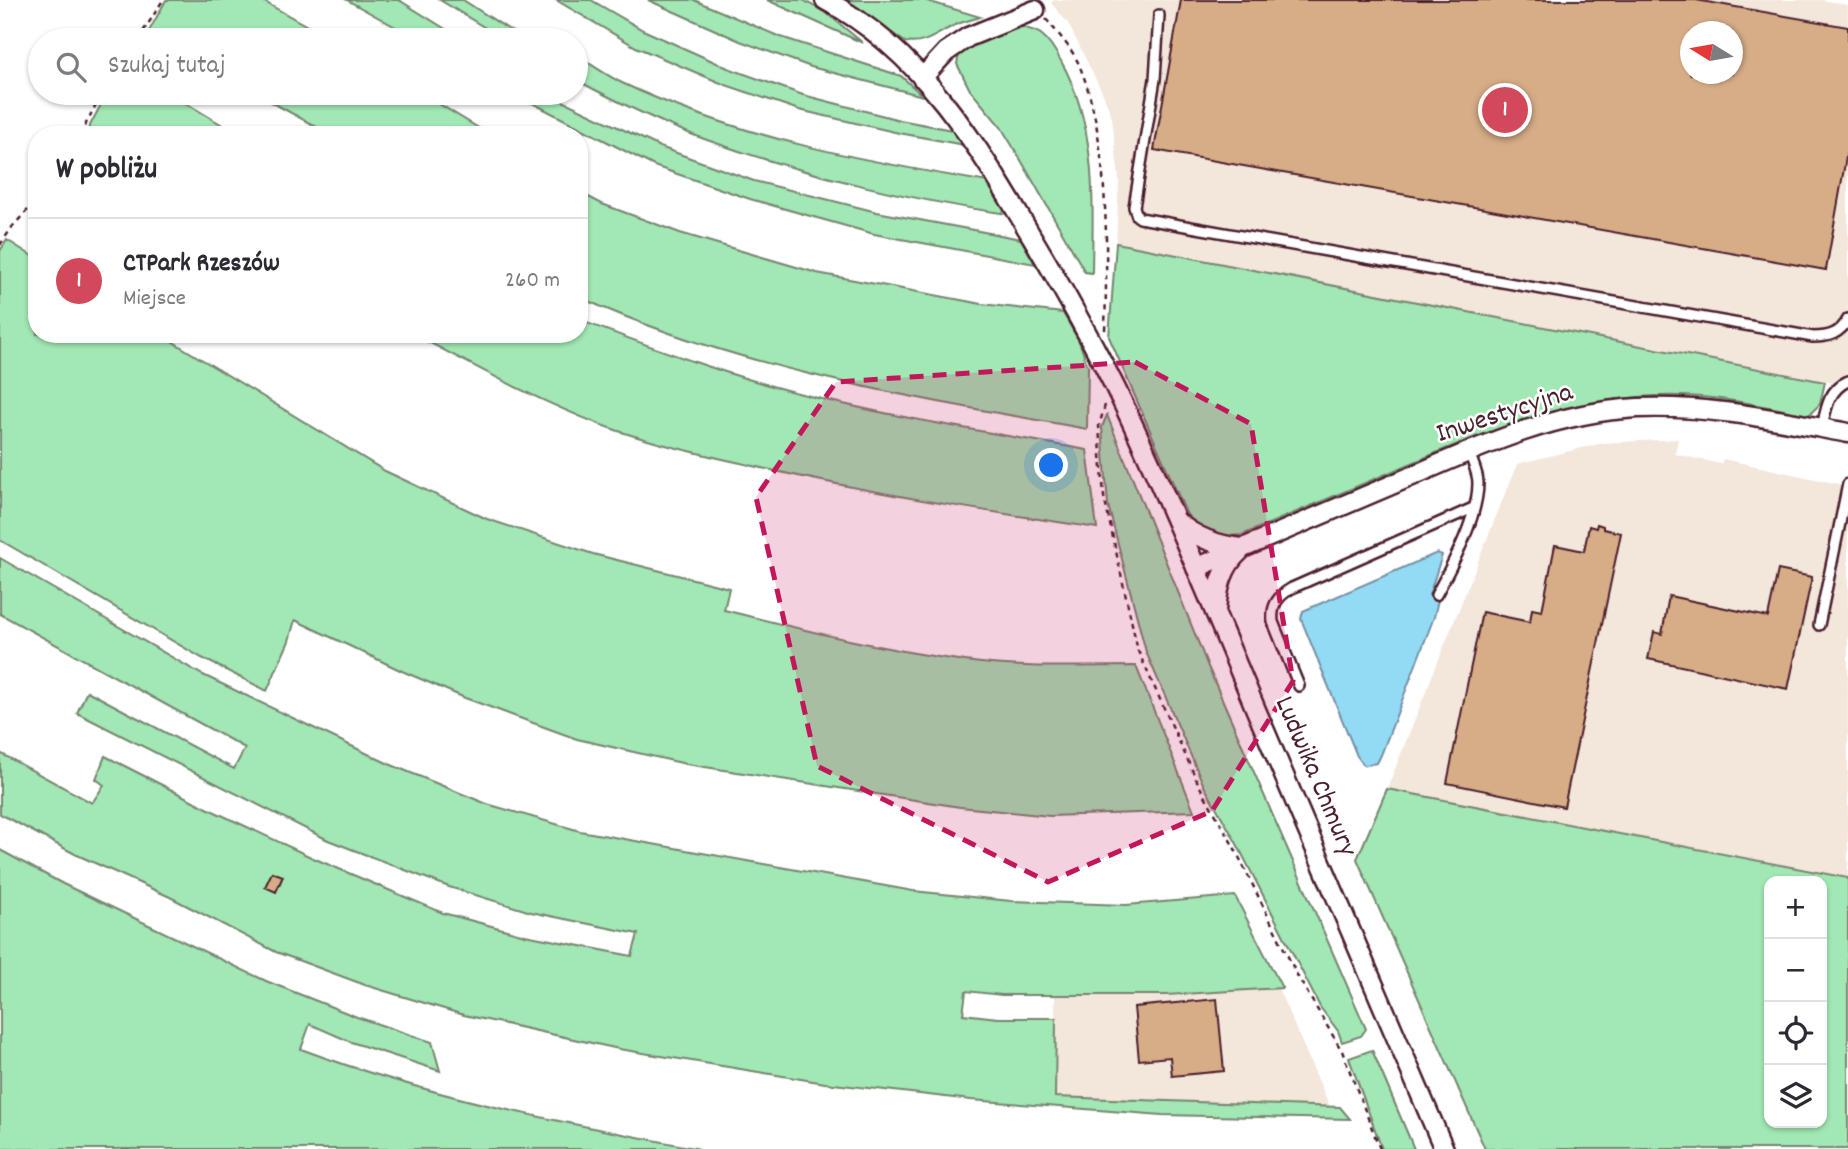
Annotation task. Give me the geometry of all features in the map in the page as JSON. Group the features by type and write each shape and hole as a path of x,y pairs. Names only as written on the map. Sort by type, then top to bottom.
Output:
{"street":[{"name":"Ludwika Chmury","path":"825,0 884,41 953,112 990,165 1064,291 1134,426 1176,520 1444,1149"},
{"path":"922,78 946,52 968,37 1035,10"},
{"name":"Inwestycyjna","path":"1196,568 1505,437 1552,422 1636,408 1724,410 1848,433"},
{"path":"1176,520 1186,530 1211,542 1243,548"},
{"path":"1215,614 1225,570 1230,560 1243,548"}],"lane":[{"path":"1159,15 1155,79 1134,207 1140,218 1813,337 1831,336 1838,332 1848,319"},
{"path":"1822,428 1830,398 1837,387 1848,381"},
{"path":"1436,595 1460,550 1473,509 1478,484 1469,452"},
{"path":"1819,625 1848,484"},
{"path":"1299,686 1273,622 1272,611 1278,598 1292,588 1473,509"}],"path":[{"path":"146,28 163,0"},
{"path":"1035,10 1056,32 1079,65 1096,125 1107,244 1105,331"},
{"path":"85,126 96,105"},
{"path":"0,245 28,210"},
{"path":"1111,382 1099,426 1104,497 1138,651 1199,785 1234,847 1298,977 1342,1051 1380,1149"}],"highlighted area":[{"path":"1135,362 1251,424 1293,681 1212,811 1048,882 817,766 756,497 836,382"}],"shaded area":[{"path":"1054,0 1822,0 1848,5 1848,386 1116,243 1119,180 1112,118 1068,23 1051,3"},
{"path":"1678,439 1675,454 1721,464 1723,459 1848,486 1848,878 1387,789 1517,464 1603,443"},
{"path":"1278,988 1330,1107 1055,1097 1055,994 1166,995"}],"green space":[{"path":"166,0 261,0 311,28 151,28"},
{"path":"347,0 399,0 444,28 397,28"},
{"path":"440,0 463,0 506,28 486,28"},
{"path":"556,0 591,0 643,30 728,68 803,95 900,120 952,130 964,145 799,110 723,84 636,47"},
{"path":"648,0 694,0 778,36 901,76 923,96 811,67 740,41"},
{"path":"767,0 803,0 829,15 863,43"},
{"path":"845,0 924,0 980,17 956,25 924,41 912,43 905,42"},
{"path":"1017,26 1039,33 1050,43 1073,86 1081,111 1087,137 1092,191 1092,273 1085,272 1001,127 970,90 957,64 960,48"},
{"path":"588,63 622,83 666,102 755,133 848,156 988,182 1007,214 932,201 779,164 707,140 640,112 588,86"},
{"path":"101,105 189,105 224,126 90,126"},
{"path":"277,105 441,105 475,126 315,126"},
{"path":"536,105 571,105 660,147 754,181 877,212 1021,239 1035,264 874,234 750,199 654,166 588,132 588,126 577,126"},
{"path":"588,197 680,233 817,273 982,304 1063,313 1079,341 1088,367 1087,429 829,379 702,344 588,301"},
{"path":"7,240 28,253 28,343 175,343 385,471 487,519 593,554 729,588 724,610 874,645 986,664 1136,666 1194,811 1050,816 960,807 686,764 577,739 465,698 295,620 289,641 267,691 202,658 0,540 0,251"},
{"path":"1116,243 1825,382 1820,404 1809,415 1730,400 1683,396 1644,397 1571,407 1467,440 1242,535 1218,535 1205,530 1187,515 1109,337"},
{"path":"588,323 710,367 790,391 901,416 1087,450 1097,528 842,485 680,449 604,426 507,383 430,343 588,343"},
{"path":"1107,415 1209,669 1366,1029 1361,1036 1342,1042 1338,1031 1320,1007 1236,842 1204,786 1146,652 1108,505 1102,427"},
{"path":"0,558 201,674 389,764 487,804 580,831 913,891 1011,901 1126,905 1235,896 1282,988 1166,995 1002,995 966,991 963,1014 998,1018 1056,1018 1055,1097 1340,1107 1350,1119 1162,1115 971,1100 825,1083 619,1049 464,1015 365,985 276,952 170,897 75,854 0,814 0,753 92,803 104,785 96,779 105,756 313,858 443,913 525,935 632,956 638,934 531,912 449,887 328,840 77,713 87,691 234,769 245,748 0,614"},
{"path":"1387,789 1848,878 1848,1149 1485,1149 1357,859"},
{"path":"0,850 63,884 266,981 357,1017 432,1042 440,1071 351,1042 310,1024 301,1049 399,1082 498,1108 699,1149 0,1149"},
{"path":"1372,1050 1414,1149 1382,1149 1349,1058"}],"water":[{"path":"1437,553 1442,555 1429,595 1438,600 1434,617 1381,755 1377,763 1364,765 1357,756 1301,619 1303,611"}],"building":[{"path":"1181,0 1696,0 1848,27 1848,146 1826,270 1154,150"},
{"path":"1597,524 1603,526 1603,529 1621,533 1564,807 1447,783 1482,612 1530,622 1532,609 1542,611 1555,545 1584,551 1589,526 1596,528"},
{"path":"1778,570 1812,577 1788,689 1648,659 1654,632 1662,634 1669,596 1768,617"},
{"path":"272,872 283,876 276,892 265,887"},
{"path":"1217,999 1224,1071 1172,1076 1170,1057 1139,1060 1134,1007"}],"place":[{"name":"CTPark Rzeszów","path":"1505,110"}]}
